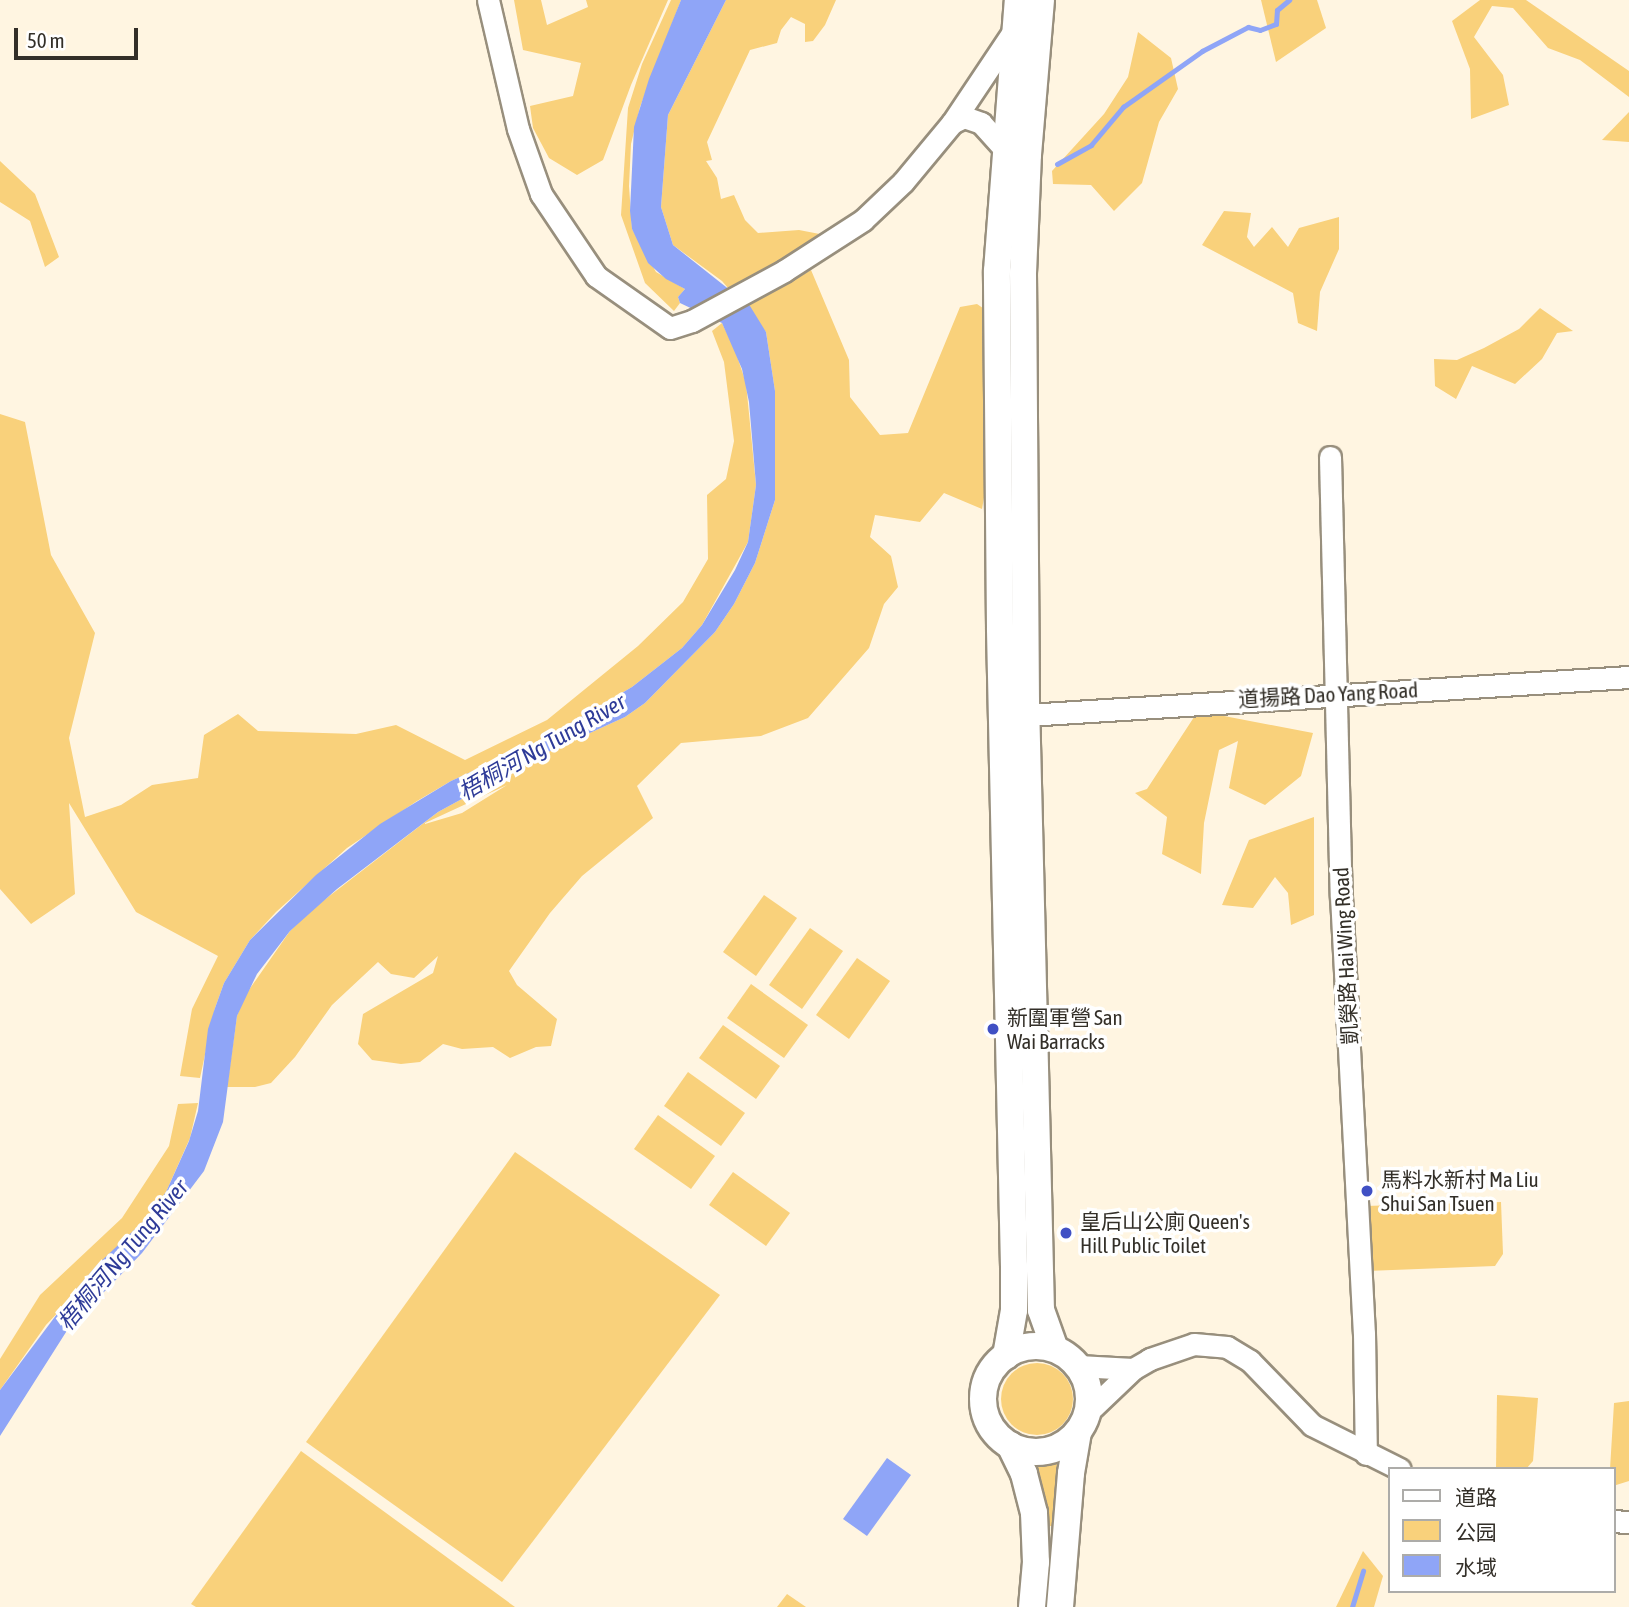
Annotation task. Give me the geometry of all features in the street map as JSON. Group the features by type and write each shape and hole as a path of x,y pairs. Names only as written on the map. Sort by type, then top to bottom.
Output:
{"main road":[{"path":"1006,1356 1014,1310 1014,1267 998,419 998,271 1017,0"},
{"path":"1041,0 1028,154 1023,272 1027,715 1041,1310 1055,1349"},
{"path":"1032,1607 1036,1562 1034,1513 1024,1474 1010,1445 991,1427 983,1398 989,1376 1006,1356 1029,1347 1055,1349 1078,1366 1088,1389 1071,1473 1060,1607"},
{"path":"1010,1445 1031,1452 1049,1451 1065,1444 1083,1422"}],"street":[{"path":"488,0 524,148 541,194 558,224 596,276 670,328 692,321 816,252 863,220 903,182 951,123 1015,29"},
{"path":"951,123 964,117 981,122 1005,150"},
{"name":"凱榮路 Hai Wing Road","path":"1330,457 1341,896 1364,1333 1366,1454"},
{"name":"道揚路 Dao Yang Road","path":"1027,715 1629,677"},
{"path":"1083,1422 1133,1369 1150,1359 1194,1344 1227,1347 1250,1361 1312,1425 1395,1467"},
{"path":"1078,1366 1133,1369"}],"green space":[{"path":"514,0 541,0 547,25 588,7 586,0 668,0 631,85 603,160 577,175 549,158 533,128 530,106 573,96 581,63 523,50"},
{"path":"671,0 681,0 640,107 631,144 629,186 632,229 656,272 685,289 678,297 680,303 674,311 645,283 621,215 628,108 642,64"},
{"path":"726,0 836,0 825,25 813,41 805,42 805,24 791,17 781,30 777,43 750,50 707,142 712,160 706,161 717,178 721,199 734,195 745,220 758,233 799,230 830,236 755,302 811,270 849,360 850,397 880,435 908,433 960,307 977,304 993,315 984,406 992,451 982,509 944,493 920,522 875,515 870,537 891,556 898,587 884,604 869,648 808,718 761,736 681,743 637,786 653,818 582,876 550,913 509,971 517,985 557,1019 551,1046 536,1047 510,1058 493,1047 462,1049 443,1044 420,1062 401,1064 372,1060 358,1044 363,1014 433,973 438,956 414,978 391,974 378,962 332,1005 295,1057 271,1083 255,1087 227,1087 237,1016 244,997 290,931 310,911 438,812 546,753 625,717 645,703 715,632 734,604 755,563 775,500 775,391 766,332 722,281 673,245 661,207 668,115","holes":["507,785 462,813 425,824"]},
{"path":"1261,0 1317,0 1326,28 1276,62"},
{"path":"1480,0 1526,0 1629,71 1629,97 1580,60 1548,48 1513,8 1492,6 1474,37 1503,75 1509,105 1471,119 1470,69 1452,21"},
{"path":"1138,32 1171,58 1178,89 1159,122 1142,183 1114,211 1091,185 1053,184 1052,171 1104,114 1128,77"},
{"path":"1629,112 1629,142 1602,140"},
{"path":"0,161 35,194 59,257 45,267 30,221 0,202"},
{"path":"1224,211 1251,213 1247,237 1254,247 1272,227 1288,247 1299,228 1339,217 1339,249 1320,292 1317,331 1298,323 1293,293 1202,245"},
{"path":"1540,308 1573,331 1557,333 1542,359 1515,384 1472,366 1456,399 1435,386 1434,359 1457,360 1484,348 1519,329"},
{"path":"722,323 746,383 756,485 748,542 702,625 682,648 632,687 542,740 451,781 347,848 276,912 250,940 224,983 215,1008 200,1078 180,1076 192,1009 218,956 136,912 69,803 75,894 31,924 0,889 0,414 25,422 51,555 95,633 69,738 85,817 121,805 152,785 198,778 204,735 238,714 258,731 356,734 396,725 465,760 547,720 638,646 683,602 708,559 707,495 726,479 734,441 724,362 712,331"},
{"path":"1198,711 1313,733 1301,776 1265,805 1229,788 1238,741 1219,750 1204,823 1201,874 1162,854 1167,817 1135,793 1147,789"},
{"path":"1314,817 1314,915 1291,925 1288,893 1275,877 1253,908 1222,905 1249,840"},
{"path":"764,895 797,918 756,976 723,952"},
{"path":"810,928 843,951 802,1009 769,985"},
{"path":"857,958 890,981 849,1039 816,1015"},
{"path":"751,984 808,1025 784,1058 727,1018"},
{"path":"723,1025 780,1066 756,1099 699,1058"},
{"path":"688,1072 745,1113 721,1146 664,1106"},
{"path":"198,1103 190,1138 166,1192 148,1217 46,1325 0,1390 0,1359 40,1295 122,1218 169,1146 178,1104"},
{"path":"658,1115 715,1156 691,1189 634,1149"},
{"path":"515,1152 720,1295 502,1582 306,1442"},
{"path":"733,1172 790,1213 766,1246 709,1205"},
{"path":"1501,1202 1503,1254 1495,1266 1367,1271 1365,1206"},
{"path":"1044,1363 1063,1373 1071,1385 1071,1413 1063,1425 1051,1433 1030,1435 1011,1425 1003,1413 1001,1392 1011,1373 1023,1365"},
{"path":"1497,1395 1538,1398 1533,1461 1528,1467 1496,1467"},
{"path":"1629,1401 1629,1481 1615,1485 1615,1467 1610,1467 1614,1403"},
{"path":"301,1451 515,1607 196,1607 191,1604"},
{"path":"1059,1460 1052,1526 1046,1526 1030,1462"},
{"path":"1363,1551 1383,1576 1374,1607 1336,1607"},
{"path":"787,1594 806,1607 777,1607"}],"water":[{"name":"梧桐河 Ng Tung River","path":"681,0 726,0 668,115 661,207 673,245 750,306 766,332 775,391 775,500 755,563 734,604 715,632 645,703 625,717 546,753 438,812 337,889 290,931 257,974 237,1016 223,1122 204,1171 142,1253 68,1329 0,1436 0,1390 69,1298 97,1265 148,1217 166,1192 189,1141 198,1111 208,1029 215,1008 224,983 250,940 316,875 380,824 451,781 542,740 632,687 682,648 702,625 735,570 748,542 756,485 749,402 742,369 722,323 680,303 678,297 685,289 666,279 648,263 632,229 630,211 634,127 649,79"},
{"path":"887,1458 911,1475 867,1536 843,1519"}],"waterway":[{"path":"1057,164 1091,145 1123,107 1202,51 1248,27 1260,30 1276,24 1277,10 1289,0"},
{"path":"1352,1607 1363,1571"}],"place":[{"name":"新圍軍營 San Wai Barracks","path":"993,1029"},
{"name":"馬料水新村 Ma Liu Shui San Tsuen","path":"1367,1191"},
{"name":"皇后山公廁 Queen's Hill Public Toilet","path":"1066,1233"}]}
